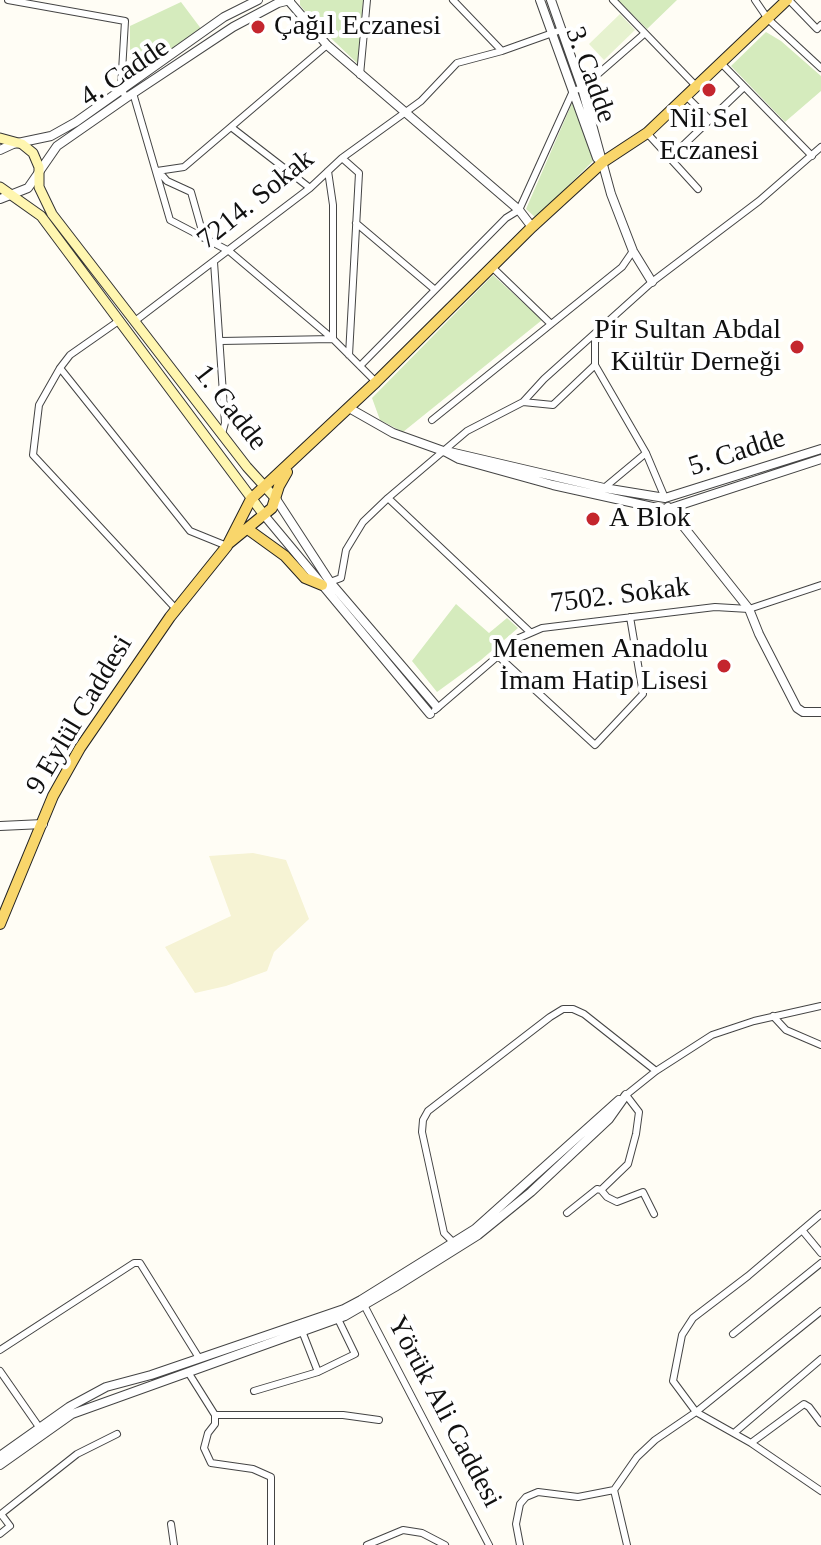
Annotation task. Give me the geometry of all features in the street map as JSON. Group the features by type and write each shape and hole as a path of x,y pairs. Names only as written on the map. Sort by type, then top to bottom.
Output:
{"main road":[{"name":"9 Eylül Caddesi","path":"0,924 53,796 80,748 176,609 227,546 251,499 376,382 532,227 603,162 647,133 788,0"},
{"path":"0,138 18,143"},
{"name":"1. Cadde","path":"18,143 33,153 38,162 39,187 52,214 247,467 276,499"},
{"name":"1. Cadde","path":"0,187 41,216 264,515"},
{"name":"9 Eylül Caddesi","path":"227,546 272,508 279,486 294,461"},
{"path":"249,530 285,556 305,578 326,584"}],"street":[{"path":"8,0 125,21 121,88 130,95 157,171 170,220 229,251 333,339 376,382"},
{"name":"4. Cadde","path":"0,150 51,136 76,122 224,17 258,0"},
{"path":"288,0 327,45 519,210 532,227"},
{"name":"4. Cadde","path":"0,199 28,188 57,146 130,95 233,27 288,0"},
{"path":"360,75 367,0"},
{"path":"453,0 502,51"},
{"name":"3. Cadde","path":"540,0 557,32 633,251 652,282"},
{"name":"3. Cadde","path":"551,0 557,32"},
{"path":"613,0 696,86"},
{"path":"755,0 768,19 821,68"},
{"path":"788,0 817,29 821,25"},
{"name":"7214. Sokak","path":"135,321 310,188 342,158 421,101 457,63 557,32"},
{"path":"360,366 506,218 519,210 577,89 644,34"},
{"path":"157,171 184,167 327,45"},
{"path":"721,63 812,156"},
{"path":"670,158 744,87"},
{"path":"686,96 710,120"},
{"path":"231,127 310,188"},
{"path":"647,133 698,189"},
{"path":"326,584 341,578 346,550 363,522 388,498 446,452 467,431 523,402 652,282 759,201 821,147"},
{"path":"342,158 359,173 349,355"},
{"path":"157,171 167,181 191,192 204,238"},
{"path":"328,171 333,205 333,339"},
{"path":"356,223 434,289"},
{"path":"432,420 622,267 633,251"},
{"path":"214,262 225,423 222,434"},
{"path":"492,267 551,324"},
{"path":"120,320 70,355 60,368 39,405 33,455 176,609"},
{"path":"600,329 595,342 595,365 646,453 668,509 749,609 797,708 803,712 821,712"},
{"path":"221,341 333,339"},
{"path":"523,402 553,405 595,365"},
{"path":"60,368 190,531 227,546"},
{"path":"349,408 393,433 459,459 553,485 657,508 668,509 821,459"},
{"name":"5. Cadde","path":"665,498 821,449"},
{"path":"446,452 604,488 665,498"},
{"path":"604,488 646,453"},
{"path":"388,498 530,632"},
{"name":"1. Cadde","path":"276,499 326,584"},
{"name":"1. Cadde","path":"264,515 434,711"},
{"path":"749,609 821,585"},
{"name":"7502. Sokak","path":"434,711 497,655 530,632 542,628 715,607 749,609"},
{"path":"497,655 595,745 643,694 630,617"},
{"path":"0,826 43,824"},
{"path":"0,1465 72,1414 338,1319 485,1220 656,1071 712,1035 773,1016 821,1006"},
{"path":"454,1243 444,1233 422,1132 428,1111 563,1009 584,1014 656,1071"},
{"path":"773,1016 786,1030 821,1045"},
{"path":"567,1213 597,1189 601,1190 628,1164 639,1112 626,1095"},
{"path":"0,1456 39,1427 106,1387 362,1303 478,1235 609,1119 626,1095"},
{"path":"601,1190 617,1202 643,1192 654,1214"},
{"path":"821,1214 693,1318 685,1330 673,1381 696,1412 751,1443 821,1491"},
{"path":"802,1230 821,1253"},
{"path":"0,1350 134,1263 140,1263 199,1358"},
{"path":"733,1334 821,1263"},
{"name":"Yörük Ali Caddesi","path":"362,1303 489,1545"},
{"path":"520,1545 516,1524 520,1504 528,1495 538,1492 578,1497 614,1490 645,1449 821,1311"},
{"path":"254,1391 318,1372 355,1354 338,1319"},
{"path":"302,1331 318,1372"},
{"path":"734,1433 821,1359"},
{"path":"0,1371 39,1427"},
{"path":"188,1372 215,1415 215,1424 208,1433 204,1448 211,1463 253,1469 271,1477 271,1545"},
{"path":"751,1443 804,1404 821,1423"},
{"path":"215,1415 343,1415 379,1420"},
{"path":"0,1534 10,1526 1,1514 77,1454 117,1434"},
{"path":"614,1490 627,1545"},
{"path":"171,1524 174,1545"},
{"path":"367,1545 403,1530 422,1533 445,1545"}],"shaded area":[{"path":"253,853 286,860 309,919 274,952 267,971 195,993 165,947 231,916 209,856"}],"green space":[{"path":"300,0 363,0 358,64 312,20 300,5"},
{"path":"618,0 677,0 647,29"},
{"path":"181,2 202,30 130,76 130,26"},
{"path":"620,14 635,30 604,60 589,44"},
{"path":"766,32 821,76 821,91 785,122 731,66"},
{"path":"573,101 593,161 536,218 526,209"},
{"path":"493,275 542,320 403,432 380,420 372,398"},
{"path":"456,604 489,633 507,618 518,628 437,692 412,661"}],"place":[{"name":"Çağıl Eczanesi","path":"258,27"},
{"name":"Nil Sel Eczanesi","path":"709,90"},
{"name":"Pir Sultan Abdal Kültür Derneği","path":"797,347"},
{"name":"A Blok","path":"593,519"},
{"name":"Menemen Anadolu İmam Hatip Lisesi","path":"724,666"}]}
